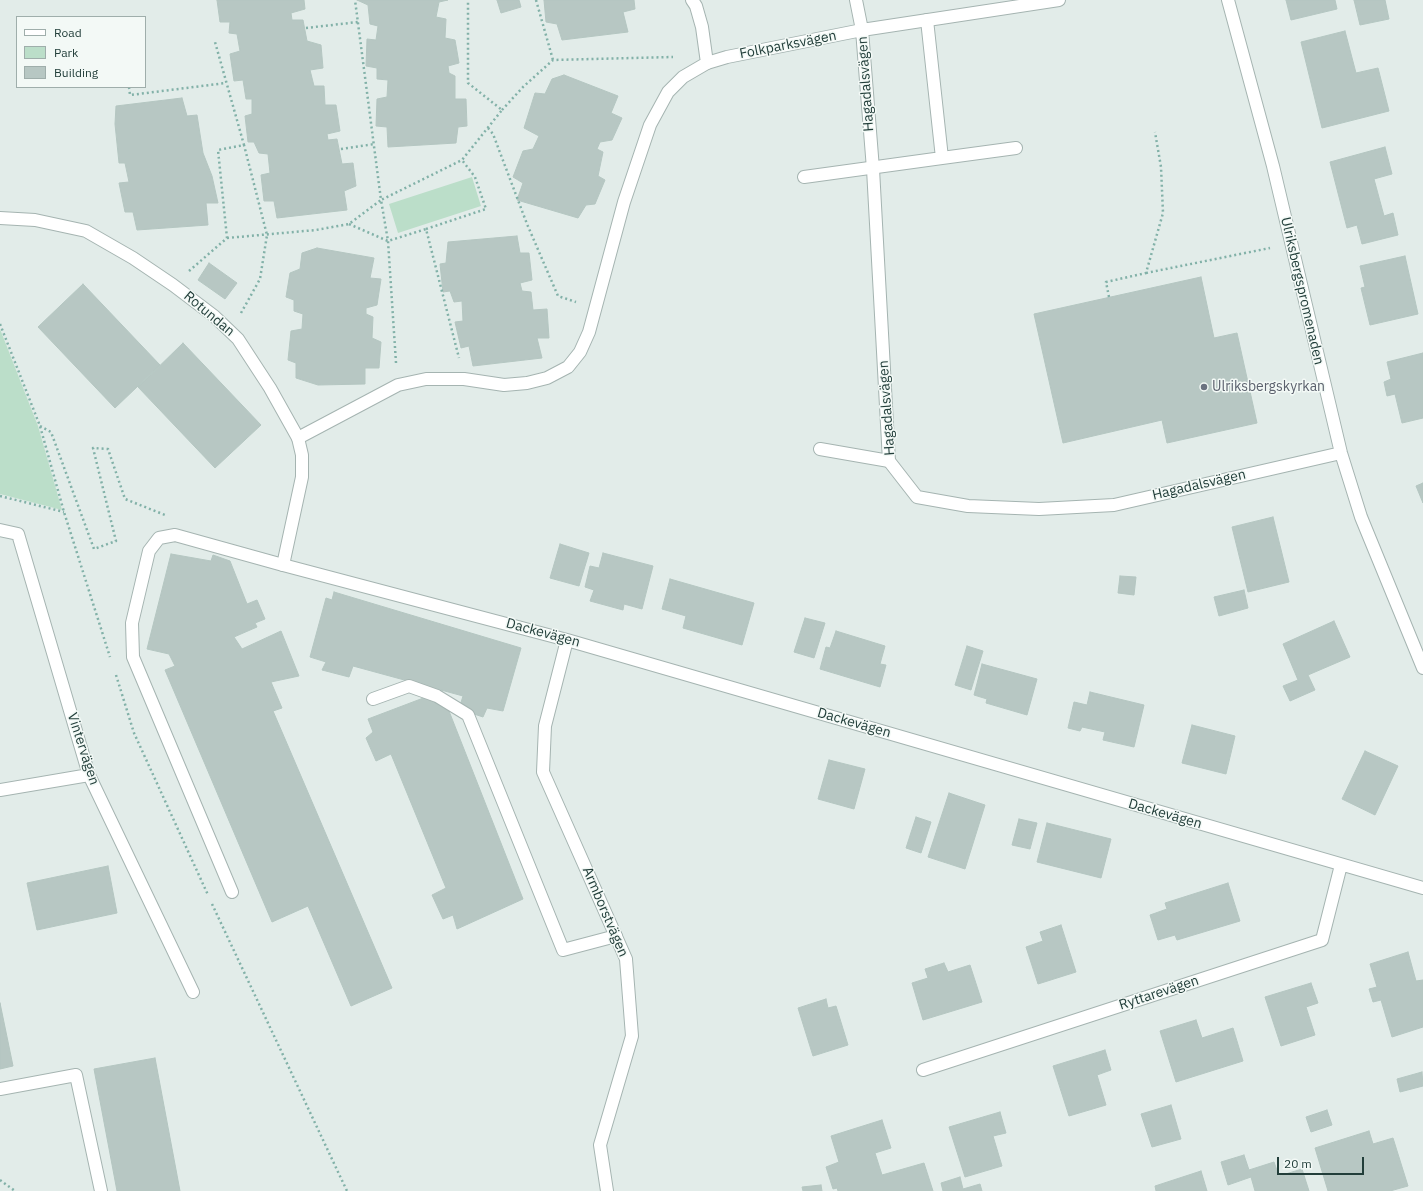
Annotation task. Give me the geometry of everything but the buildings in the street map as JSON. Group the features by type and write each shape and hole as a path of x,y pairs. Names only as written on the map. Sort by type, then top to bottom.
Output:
{"street":[{"path":"692,0 696,6 702,27 707,63"},
{"name":"Hagadalsvägen","path":"856,0 862,30 873,169 889,461 917,497 968,506 1039,509 1114,505 1341,453"},
{"name":"Folkparksvägen","path":"298,438 398,385 426,379 464,379 504,385 527,383 547,378 568,367 580,352 596,308 624,202 650,125 668,92 683,77 707,63 727,57 862,30 1059,0"},
{"name":"Ulriksbergspromenaden","path":"1228,0 1273,166 1290,244 1341,453 1363,524 1423,668"},
{"path":"927,20 942,158"},
{"path":"804,177 873,169 1016,148"},
{"name":"Rotundan","path":"0,218 35,220 86,231 133,258 173,284 229,329 238,339 270,388 298,438 302,455 302,477 283,565"},
{"path":"820,449 889,461"},
{"name":"Vintervägen","path":"0,530 18,534 89,775 193,992"},
{"name":"Dackevägen","path":"232,892 133,657 132,623 149,551 160,538 175,535 567,640 1423,888"},
{"name":"Armborstvägen","path":"567,640 545,726 544,772 626,958 632,1036 600,1145 607,1191"},
{"path":"373,698 409,686 437,696 468,715 562,950 616,936"},
{"path":"0,790 89,775"},
{"name":"Ryttarevägen","path":"924,1070 1322,940 1341,865"},
{"path":"0,1089 76,1075 101,1191"}],"path":[{"path":"355,0 375,144 381,200 388,241 396,367"},
{"path":"468,0 468,83 502,110"},
{"path":"536,0 553,60"},
{"path":"306,28 358,22"},
{"path":"215,42 244,145 267,235 260,279 247,306 229,329"},
{"path":"173,284 227,238 267,235 349,224 381,200 462,160 502,110 523,87 553,60 673,57 707,63"},
{"path":"129,88 130,95 226,83"},
{"path":"488,128 493,134 558,296"},
{"path":"1146,273 1162,213 1161,167 1155,132"},
{"path":"341,149 375,144"},
{"path":"227,238 218,150 244,145"},
{"path":"349,224 388,241 486,209 475,177 462,160"},
{"path":"426,229 464,379"},
{"path":"1109,297 1106,282 1290,244"},
{"path":"40,426 51,432 94,549 116,541 93,448 108,448 125,499 168,516"},
{"path":"0,496 64,512"},
{"path":"0,1180 15,1191"}],"green space":[{"path":"472,177 481,206 398,233 389,204"},
{"path":"0,329 38,426 62,510 0,494"}],"place":[{"name":"Ulriksbergskyrkan","path":"1204,387"}]}
